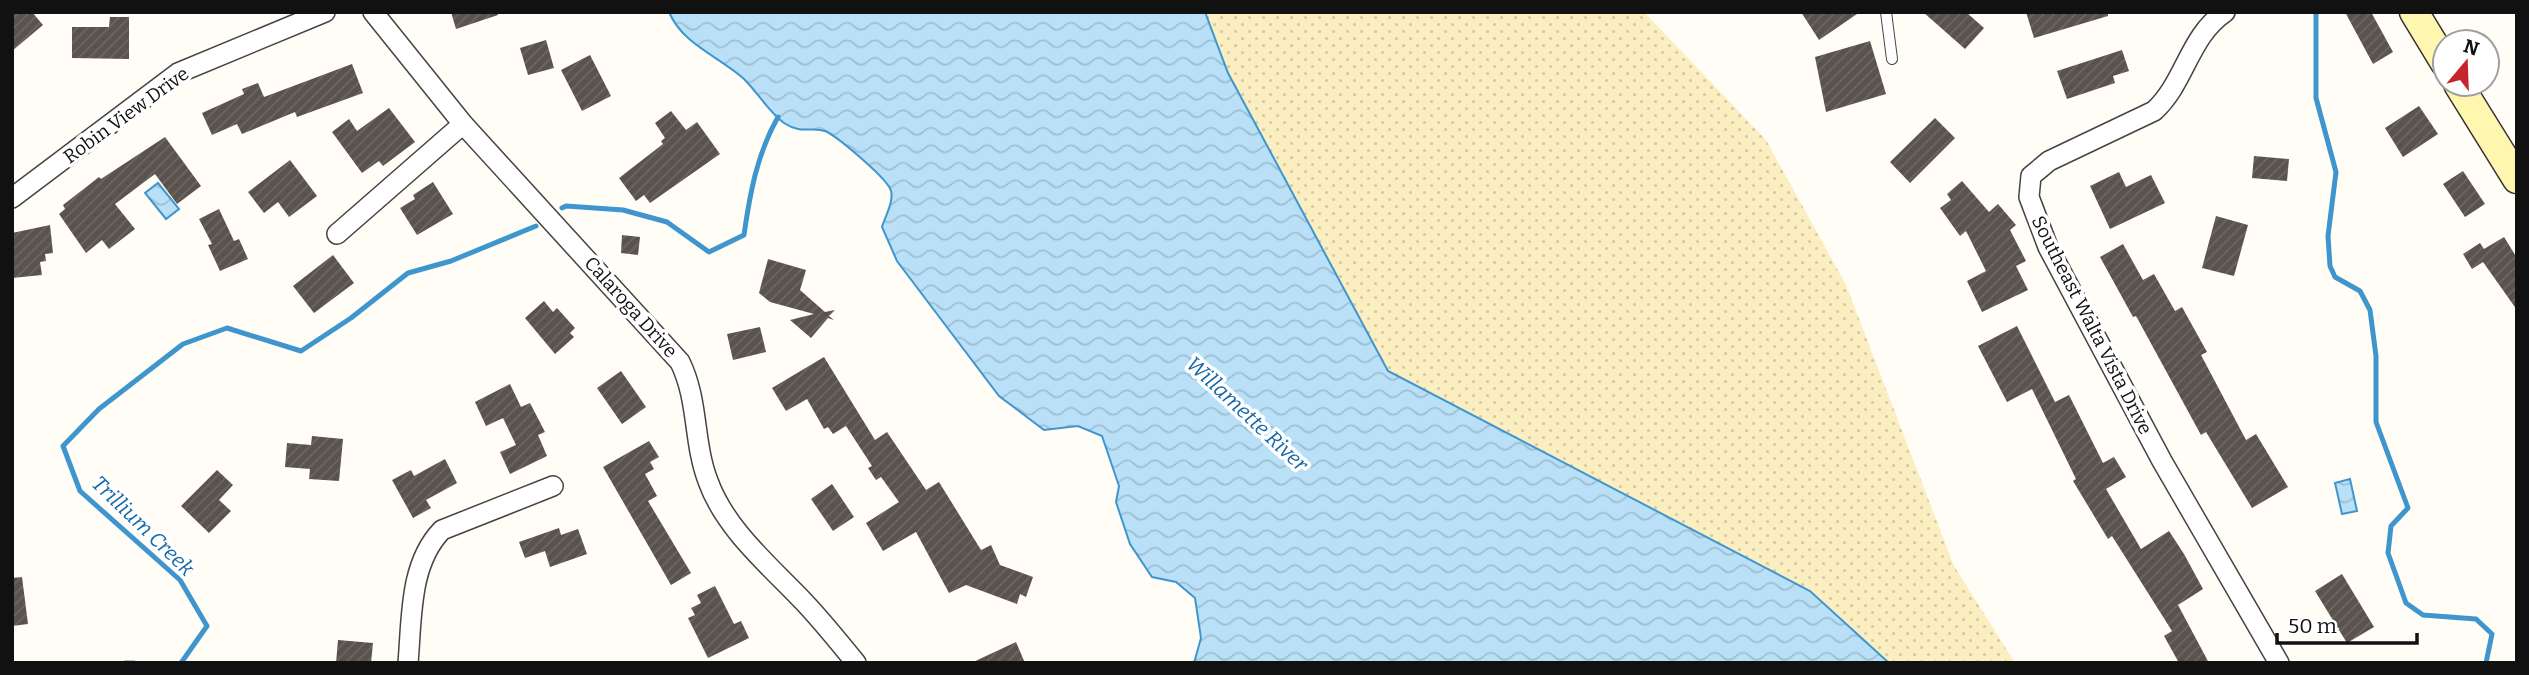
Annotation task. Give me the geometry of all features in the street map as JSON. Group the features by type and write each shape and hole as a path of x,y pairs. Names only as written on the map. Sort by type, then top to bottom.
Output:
{"street":[{"name":"Robin View Drive","path":"12,198 178,73 325,12"},
{"name":"Calaroga Drive","path":"373,12 463,124 680,362 695,399 698,437 707,480 714,496 739,531 856,663"},
{"path":"2421,14 2431,34"},
{"name":"Southeast Walta Vista Drive","path":"2216,15 2201,34 2167,100 2154,111 2049,160 2031,176 2028,197 2049,247 2162,461 2279,663"},
{"path":"2467,98 2517,179"},
{"path":"337,234 463,124"},
{"path":"408,663 417,574 429,543 442,530 553,485"}],"lane":[{"path":"1886,12 1892,59"}],"sand":[{"path":"1205,12 1644,12 1766,140 1846,285 1954,566 2015,663 1889,663 1810,591 1388,371 1228,73"}],"water":[{"name":"Willamette River","path":"669,12 1205,12 1228,73 1388,371 1810,591 1889,663 1194,663 1201,638 1195,598 1176,582 1152,577 1130,544 1116,502 1119,486 1102,436 1078,426 1044,430 999,396 897,261 882,227 892,195 882,178 851,149 825,131 796,129 784,123 744,79 692,42"},
{"path":"158,183 179,209 166,219 145,193"},
{"path":"2350,479 2357,511 2342,514 2335,483"}],"building":[{"path":"12,12 32,12 43,25 12,51"},
{"path":"451,12 497,12 498,15 456,29"},
{"path":"1801,12 1860,12 1819,40"},
{"path":"1923,12 1966,12 1984,28 1965,49"},
{"path":"2026,12 2108,12 2108,16 2034,38"},
{"path":"2345,12 2371,12 2393,52 2373,64"},
{"path":"110,17 129,17 129,59 72,58 72,27 109,27"},
{"path":"546,40 554,68 528,75 520,48"},
{"path":"1870,41 1886,94 1826,112 1815,57"},
{"path":"2122,50 2129,71 2113,76 2115,83 2067,99 2057,71"},
{"path":"590,55 611,96 582,111 561,70"},
{"path":"352,64 363,93 297,117 295,112 242,134 237,124 212,135 202,113 244,94 242,89 258,83 264,97"},
{"path":"2419,106 2438,134 2403,157 2385,128"},
{"path":"389,108 415,142 383,166 379,161 362,173 332,132 349,119 357,131"},
{"path":"671,111 686,130 697,122 720,154 650,203 644,195 636,201 619,178 663,144 661,141 665,138 655,123"},
{"path":"1935,118 1955,138 1910,183 1890,162"},
{"path":"165,137 201,186 177,204 155,174 115,204 135,229 109,249 102,240 86,253 59,214 65,209 63,205 99,177 101,179"},
{"path":"2254,156 2289,159 2287,181 2252,178"},
{"path":"290,160 317,196 289,217 278,202 264,213 248,192"},
{"path":"2463,171 2485,204 2465,217 2443,184"},
{"path":"2119,172 2126,187 2151,175 2165,203 2110,229 2090,186"},
{"path":"1962,181 1989,212 1998,204 2016,225 2010,230 2026,261 2016,266 2028,290 1982,312 1967,281 1986,271 1966,231 1960,236 1940,208 1951,200 1947,194"},
{"path":"433,182 453,214 417,235 400,208 415,199 413,195"},
{"path":"219,209 234,241 239,239 248,259 220,271 208,245 212,244 199,219"},
{"path":"2216,216 2248,225 2234,276 2202,268"},
{"path":"50,225 53,253 45,254 46,261 40,262 42,275 12,278 12,233"},
{"path":"622,235 640,237 638,255 621,253"},
{"path":"2504,237 2517,258 2517,310 2483,262 2472,269 2463,254 2480,243 2484,249"},
{"path":"2123,244 2143,280 2154,274 2175,311 2182,307 2207,352 2201,355 2246,440 2256,434 2288,487 2252,508 2206,432 2201,435 2136,316 2133,317 2100,257"},
{"path":"333,255 354,283 314,313 293,286"},
{"path":"768,259 806,270 800,290 825,312 835,310 829,316 834,320 828,318 811,338 790,320 814,314 770,302 759,293"},
{"path":"544,301 553,312 557,308 575,328 570,333 574,337 555,354 525,318"},
{"path":"2017,326 2055,402 2069,395 2103,463 2114,457 2126,477 2106,489 2141,549 2169,531 2184,554 2203,589 2178,605 2209,663 2179,663 2164,636 2172,631 2112,536 2108,539 2073,481 2076,479 2032,389 2007,402 1978,346"},
{"path":"760,327 766,352 733,360 727,334"},
{"path":"824,357 875,440 887,432 926,490 939,482 981,550 991,545 1000,565 1033,577 1026,597 1020,594 1017,604 966,585 949,593 916,532 883,551 866,523 899,502 881,477 876,480 868,468 872,466 846,426 833,434 828,427 824,429 807,399 786,411 772,388"},
{"path":"621,371 646,407 622,424 597,388"},
{"path":"510,384 521,407 530,403 545,432 538,435 547,456 510,474 500,452 516,445 503,418 486,426 475,402"},
{"path":"312,436 343,439 339,481 309,479 310,469 285,467 287,443 311,445"},
{"path":"649,441 659,457 650,462 654,469 645,474 657,496 648,501 691,573 671,585 603,467"},
{"path":"445,459 457,483 426,500 431,508 413,518 392,480 411,470 414,476"},
{"path":"217,470 233,485 219,500 231,511 209,533 181,506"},
{"path":"832,484 854,517 833,531 811,499"},
{"path":"559,528 561,535 578,529 587,554 550,567 545,551 525,558 519,542"},
{"path":"2342,574 2374,627 2347,643 2315,591"},
{"path":"22,577 28,624 12,626 12,578"},
{"path":"715,586 734,624 741,621 749,638 708,658 688,618 695,615 691,608 701,603 697,595"},
{"path":"338,640 373,643 371,663 336,663"},
{"path":"1016,642 1025,663 971,663"}],"waterway":[{"path":"2316,12 2316,98 2336,172 2328,236 2330,266 2335,277 2360,291 2370,310 2376,356 2376,422 2408,508 2391,526 2388,553 2406,603 2423,615 2476,619 2492,634 2486,663"},
{"name":"Trillium Creek","path":"562,208 566,206 623,210 667,222 709,252 744,235 755,174 778,117"},
{"name":"Trillium Creek","path":"181,663 207,626 180,580 80,491 63,446 99,409 183,344 227,328 301,351 351,318 408,273 451,261 536,226"},
{"name":"Trillium Creek","path":"125,663 134,663"}]}
